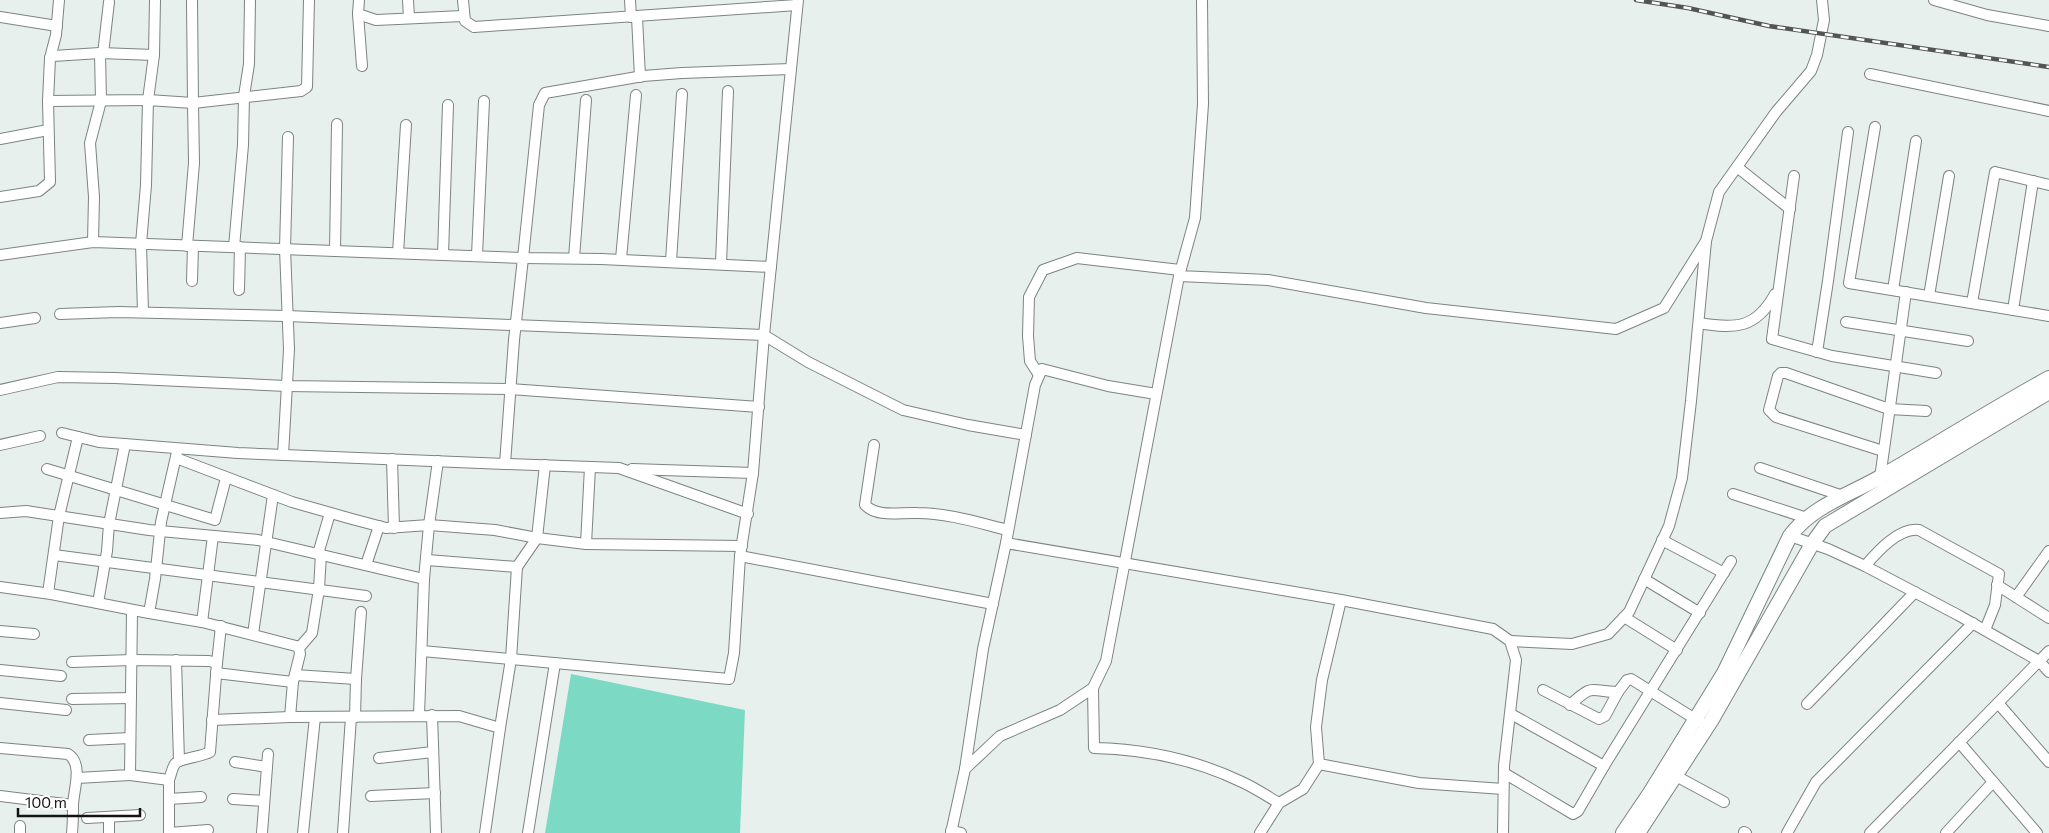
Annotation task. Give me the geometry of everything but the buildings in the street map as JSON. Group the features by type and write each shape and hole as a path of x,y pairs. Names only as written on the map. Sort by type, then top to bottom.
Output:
{"street":[{"path":"0,197 39,191 50,182 48,101 51,54 57,26 59,0"},
{"path":"143,312 141,244 146,182 148,100 154,55 155,0"},
{"path":"192,0 194,167 190,246 192,281"},
{"path":"239,290 237,247 244,96 249,64 250,0"},
{"path":"48,101 148,100 193,103 301,91 307,87 309,0"},
{"path":"359,0 358,14 362,66"},
{"path":"408,0 408,18"},
{"path":"422,651 729,679 734,652 741,551 753,473 764,335 798,2 634,17 474,27 467,24 464,16 463,0"},
{"path":"630,0 634,17 640,77"},
{"path":"1202,0 1203,104 1195,218 1180,273 1106,661 1093,688 1094,748 1147,752 1193,763 1242,782 1278,803"},
{"path":"1006,543 1341,600 1493,629 1510,641 1572,644 1608,634 1629,612 1669,526 1682,478 1706,241 1719,192 1776,112 1811,71 1817,55 1824,20 1822,0"},
{"path":"1934,0 1987,15 2049,26"},
{"path":"93,242 94,193 90,143 101,101 101,54 109,2"},
{"path":"358,14 376,20 464,16"},
{"path":"0,16 57,26"},
{"path":"51,54 53,56 101,54 154,55"},
{"path":"505,464 510,389 523,258 541,99 545,93 551,90 640,77 682,73 791,69"},
{"path":"1870,74 2049,111"},
{"path":"721,264 728,91"},
{"path":"671,262 682,94"},
{"path":"622,259 636,95"},
{"path":"574,258 586,100"},
{"path":"477,255 484,101"},
{"path":"443,254 448,105"},
{"path":"335,251 337,124"},
{"path":"398,253 406,125"},
{"path":"1875,127 1849,283 2049,316"},
{"path":"0,139 48,130"},
{"path":"1817,352 1848,132"},
{"path":"283,455 288,348 285,249 288,137"},
{"path":"1893,290 1916,141"},
{"path":"1737,167 1790,209"},
{"path":"1972,303 1995,172 2049,185"},
{"path":"1794,176 1772,339 1832,356 1936,373"},
{"path":"1930,296 1949,176"},
{"path":"2013,310 2033,181"},
{"path":"1039,375 1030,361 1028,326 1030,297 1043,270 1077,258 1180,273 1268,280 1426,308 1616,329 1664,308 1706,241"},
{"path":"0,255 93,242 523,258 622,259 771,267"},
{"path":"1698,323 1728,327 1749,323 1768,307 1779,287"},
{"path":"1882,483 1883,451 1906,292"},
{"path":"60,314 143,312 287,316 764,335 808,362 903,410 968,425 1026,435"},
{"path":"0,323 35,318"},
{"path":"1846,322 1968,341"},
{"path":"954,832 983,649 1006,543 1035,385 1039,375 1042,369 1108,386 1156,394"},
{"path":"1883,451 1776,417 1769,410 1778,376 1781,373 1889,409 1926,411"},
{"path":"0,390 58,378 115,378 286,386 510,389 759,407"},
{"path":"1623,833 1702,723 1812,544 1828,523 1882,483 2006,402 2049,378"},
{"path":"1638,833 1676,776 1790,536 1800,523 1843,496 1882,483 2049,392"},
{"path":"62,433 99,442 125,444 177,453 283,455 753,473"},
{"path":"0,444 40,436"},
{"path":"48,594 59,516 78,437"},
{"path":"98,603 109,524 125,444"},
{"path":"874,445 865,505 869,509 880,513 916,512 943,515 1008,530"},
{"path":"177,453 226,478 273,495 379,526 394,528 429,525 495,530 537,538 586,544 741,551 993,604"},
{"path":"149,614 160,531 177,453"},
{"path":"392,459 394,528"},
{"path":"419,715 424,579 438,461"},
{"path":"485,833 511,659 517,567 537,538 546,465"},
{"path":"586,544 590,467"},
{"path":"619,468 748,514"},
{"path":"1760,468 1843,496"},
{"path":"47,469 215,520"},
{"path":"202,622 212,536 226,478"},
{"path":"1733,494 1807,518"},
{"path":"253,634 262,582 273,495"},
{"path":"0,513 31,512 160,531 267,542 424,579"},
{"path":"299,648 312,633 319,589 320,554 330,513"},
{"path":"366,565 379,526"},
{"path":"1861,564 1893,539 1911,528 1919,530 1998,574 1995,605 1984,630"},
{"path":"1790,536 1828,549 1915,592 2039,661 2049,672"},
{"path":"1662,540 1724,573"},
{"path":"2016,597 2049,551"},
{"path":"54,555 156,570 208,574 366,596"},
{"path":"427,560 517,567"},
{"path":"1504,774 1573,814 1578,811 1731,562"},
{"path":"1644,579 1700,613"},
{"path":"1997,585 2049,618"},
{"path":"0,587 202,622 253,634 299,648"},
{"path":"1807,704 1915,592"},
{"path":"1260,833 1278,803 1304,789 1319,764 1316,727 1322,680 1341,600"},
{"path":"130,775 132,610"},
{"path":"343,833 361,612"},
{"path":"1624,618 1677,650"},
{"path":"1788,833 1816,782 1973,623"},
{"path":"208,830 169,833 169,780 175,764 179,761 203,756 210,752 221,626"},
{"path":"0,631 34,634"},
{"path":"1503,833 1504,774 1516,660 1510,641"},
{"path":"290,717 294,678 300,654 299,648"},
{"path":"1873,832 2049,651"},
{"path":"176,660 179,761"},
{"path":"72,662 176,660 217,668 294,678 356,678"},
{"path":"528,833 555,663"},
{"path":"0,670 61,676"},
{"path":"1543,690 1570,705 1602,719 1618,692 1627,680 1631,678 1702,723"},
{"path":"965,769 1000,736 1060,710 1093,688"},
{"path":"1570,705 1588,690 1596,688 1618,692"},
{"path":"72,699 131,698"},
{"path":"0,703 66,710"},
{"path":"1998,703 2049,762"},
{"path":"1511,714 1604,766"},
{"path":"212,720 432,715 459,716 500,728"},
{"path":"432,715 436,833"},
{"path":"303,833 315,717"},
{"path":"88,740 130,738"},
{"path":"1959,742 2032,831"},
{"path":"0,748 68,754 75,760 77,778 73,805 72,833"},
{"path":"378,758 433,752"},
{"path":"262,833 268,754"},
{"path":"236,762 267,767"},
{"path":"1319,764 1419,783 1504,789"},
{"path":"77,778 130,775 169,780"},
{"path":"1676,776 1724,802"},
{"path":"1946,833 1993,782"},
{"path":"371,796 435,794"},
{"path":"0,796 73,805"},
{"path":"169,799 201,797"},
{"path":"233,799 264,801"},
{"path":"87,818 140,815"},
{"path":"109,817 109,833"}],"green space":[{"path":"571,674 745,710 740,833 545,833"}],"railway":[{"path":"1636,0 1688,8 1769,26 2049,67"}]}
